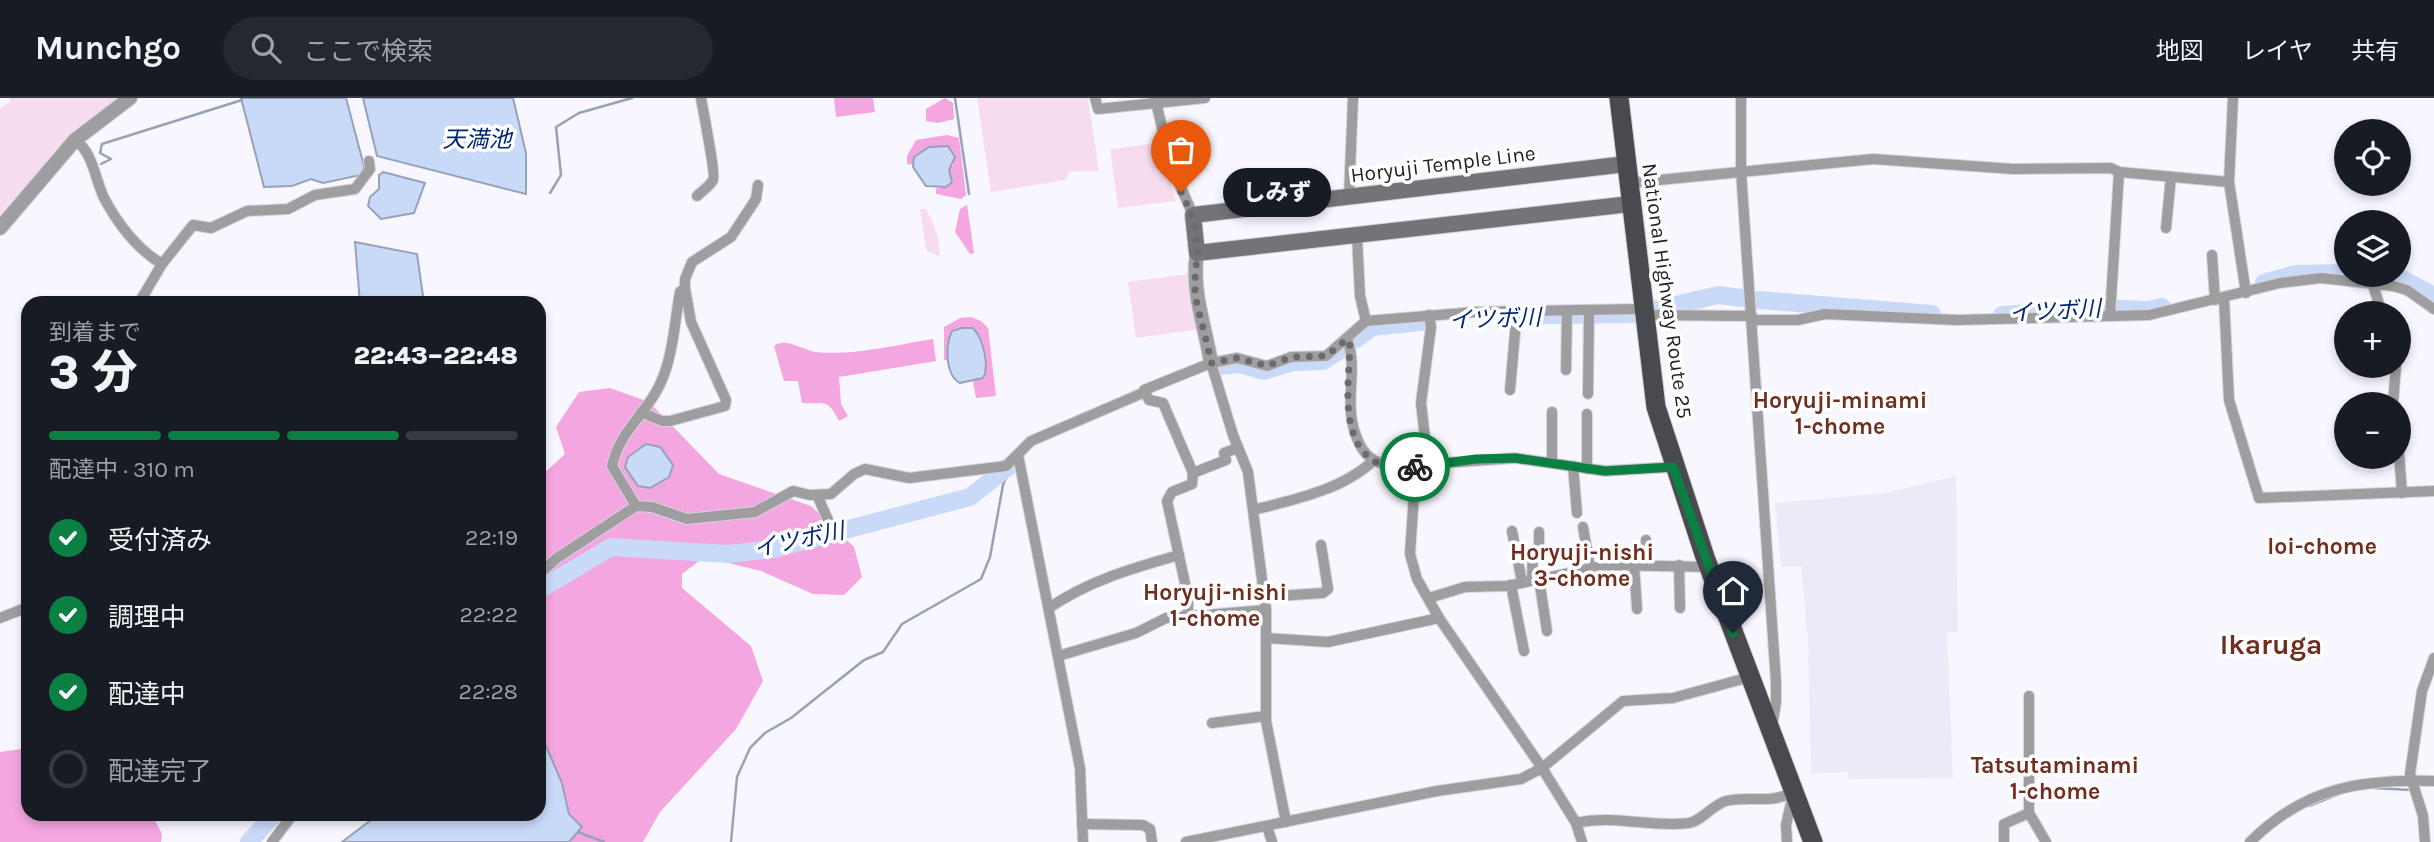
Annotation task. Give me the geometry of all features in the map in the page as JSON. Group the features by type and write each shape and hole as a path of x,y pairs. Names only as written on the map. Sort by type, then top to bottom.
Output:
{"highway":[{"name":"National Highway Route 25","path":"1619,98 1642,312 1656,407 1673,467 1708,567 1813,842"}],"main road":[{"name":"Horyuji Temple Line","path":"1193,215 1349,196 1627,174"},
{"path":"1193,215 1197,253 1630,204"}],"street":[{"path":"0,228 75,140 130,98"},
{"path":"697,196 713,180 714,170 701,98"},
{"path":"1095,98 1098,109 1155,100 1205,98"},
{"path":"1349,196 1353,98"},
{"path":"1741,98 1741,171 1776,682 1771,732"},
{"path":"2233,98 2229,181 2245,289"},
{"path":"1155,100 1171,165 1193,215"},
{"path":"75,140 84,146 104,198 141,251 162,264"},
{"path":"1627,174 1741,171 1873,159 2013,169 2111,168 2119,172 2229,181"},
{"path":"143,296 162,264 193,225 211,228 247,211 288,209 315,195 355,189 370,169 369,161"},
{"path":"2109,311 2119,172"},
{"path":"2166,228 2171,177"},
{"path":"641,412 662,421 670,421 724,406 726,400 691,322 685,279 692,262 731,237 756,199 758,185"},
{"path":"1357,236 1360,296 1366,321"},
{"path":"1197,253 1194,271 1197,304 1205,324 1211,363 1248,472 1266,610 1266,716 1286,822"},
{"path":"2211,256 2229,400 2259,498 2434,491"},
{"path":"546,568 636,506 652,507 690,519 755,512 793,491 817,495 837,492 853,474 866,469 909,478 926,473 1006,466 1031,441 1145,392 1178,374 1237,358 1267,366 1291,357 1326,356 1366,321 1642,312 1798,320 1825,314 1957,320 2109,311 2149,315 2245,289 2308,278 2334,280"},
{"path":"2394,287 2407,290 2434,309"},
{"path":"636,506 612,466 628,425 655,393 668,366 680,292 685,288"},
{"path":"1510,390 1517,314"},
{"path":"1566,370 1567,314"},
{"path":"1588,394 1589,314"},
{"path":"1427,464 1421,402 1430,318"},
{"path":"1347,339 1352,428 1373,461 1411,470"},
{"path":"1145,392 1149,400 1163,403 1193,474 1192,484 1172,492 1167,501 1188,597 1188,615"},
{"path":"1552,412 1552,462"},
{"path":"1587,414 1587,469"},
{"path":"1193,474 1226,460 1224,453 1238,448"},
{"path":"1018,455 1080,768 1083,842"},
{"path":"1411,470 1417,465 1476,459 1552,462 1587,469 1673,467"},
{"path":"1253,510 1309,496 1364,469 1373,461"},
{"path":"1573,466 1577,513"},
{"path":"2401,469 2403,493"},
{"path":"1411,470 1415,479 1410,554 1417,579 1440,618 1542,768 1576,823 1581,842"},
{"path":"817,495 828,520"},
{"path":"1583,527 1590,567"},
{"path":"1512,531 1526,581 1547,631"},
{"path":"1524,651 1526,581 1533,550 1539,550 1539,532"},
{"path":"1646,540 1647,564"},
{"path":"1263,597 1322,593 1328,589 1321,545"},
{"path":"1049,608 1065,597 1116,574 1179,555"},
{"path":"1429,598 1465,587 1526,581 1590,567 1634,564 1708,567"},
{"path":"1634,564 1637,609"},
{"path":"1679,565 1680,608"},
{"path":"0,618 21,610"},
{"path":"1058,656 1136,633 1166,618 1266,610"},
{"path":"1266,638 1328,642 1440,618"},
{"path":"2426,842 2423,816 2410,774 2422,691 2434,658"},
{"path":"1186,842 1437,791 1521,779 1542,768 1623,701 1673,698 1750,677"},
{"path":"2029,696 2029,813 2046,842"},
{"path":"1212,723 1266,716"},
{"path":"2250,842 2275,817 2343,786 2413,780 2434,781"},
{"path":"1576,823 1616,818 1639,824 1692,822 1725,801 1779,800 1794,792"},
{"path":"1787,842 1786,825 1794,792"},
{"path":"2004,842 2004,824 2029,813"},
{"path":"272,842 288,821"},
{"path":"1082,824 1143,825 1150,829 1152,842"},
{"path":"1267,826 1272,842"}],"shaded area":[{"path":"10,98 121,98 56,154 0,219 0,109 10,102"},
{"path":"834,98 873,98 875,112 836,117"},
{"path":"945,98 953,103 954,119 938,123 926,121 926,109"},
{"path":"977,98 1088,98 1099,171 1069,172 1066,180 991,192"},
{"path":"947,135 959,138 966,195 961,199 936,194 936,188 946,187 952,182 949,170 954,164 929,147 914,157 913,165 907,164 907,156 916,140"},
{"path":"1158,143 1176,201 1118,208 1110,149"},
{"path":"967,205 974,253 970,254 955,232 960,209"},
{"path":"920,209 926,209 934,226 939,256 926,250"},
{"path":"1188,274 1193,316 1201,329 1136,338 1128,282"},
{"path":"971,317 988,328 996,396 976,398 973,382 986,366 977,333 973,328 955,329 950,335 949,361 944,360 944,327 960,318"},
{"path":"933,339 936,361 839,377 841,404 848,416 839,421 828,405 802,403 798,381 784,381 774,346 784,343 815,352 830,353"},
{"path":"610,388 649,402 719,474 811,506 854,547 862,577 844,595 813,594 761,571 704,557 682,574 682,588 751,646 763,681 736,729 660,812 643,842 558,842 546,797 546,472 565,454 556,427 579,392"},
{"path":"1956,476 1958,632 1947,633 1953,778 1848,779 1848,772 1811,774 1808,640 1801,566 1781,567 1775,503 1885,493"},
{"path":"21,749 21,821 156,821 162,834 161,842 0,842 0,752"}],"water":[{"path":"241,98 346,98 364,166 361,175 323,183 311,179 292,186 264,187"},
{"name":"天満池","path":"363,98 513,98 526,153 526,194 377,156"},
{"path":"948,146 955,157 949,170 952,182 946,187 926,186 913,167 914,157 929,147"},
{"path":"383,172 425,183 414,213 381,219 368,206 370,197 379,189 379,175"},
{"path":"355,242 417,254 423,296 359,296"},
{"path":"973,328 977,333 986,367 983,378 960,383 951,373 948,351 952,331"},
{"path":"646,444 660,447 673,465 669,477 650,488 638,486 625,467 628,457"},
{"path":"546,746 562,783 569,814 582,827 569,842 342,842 370,821 546,821"}],"waterway":[{"path":"550,193 561,175 556,127 579,113 632,98"},
{"path":"955,98 969,194"},
{"path":"101,164 111,159 100,153 102,144 242,100"},
{"name":"イツボ川","path":"2264,283 2296,274 2334,273"},
{"name":"イツボ川","path":"2411,284 2434,296"},
{"name":"イツボ川","path":"1654,310 1718,295 1742,298"},
{"name":"イツボ川","path":"1759,300 1932,314"},
{"name":"イツボ川","path":"2002,315 2094,308 2148,310 2162,307"},
{"name":"イツボ川","path":"1536,315 1638,314"},
{"name":"イツボ川","path":"1356,339 1372,327 1428,321"},
{"name":"イツボ川","path":"1220,366 1240,364 1264,371 1293,362 1323,361 1342,349"},
{"name":"イツボ川","path":"546,586 611,547 728,554 773,549 970,497 1013,463"},
{"path":"731,842 737,777 750,748 765,733 791,718 864,660 883,652 902,624 981,579 990,557 1003,485 1009,470"},
{"path":"2373,788 2411,790"},
{"path":"2309,806 2339,794"},
{"name":"イツボ川","path":"249,842 268,821"},
{"path":"578,832 604,842"}],"way so far":[{"path":"1181,192 1193,215 1197,253 1194,271 1197,304 1205,324 1211,363 1237,358 1267,366 1291,357 1326,356 1347,339 1350,346 1349,407 1352,428 1362,448 1373,461 1385,466 1411,470 1415,467"}],"place":[{"name":"しみず","path":"1181,192"}],"district":[{"name":"Horyuji-minami 1-chome","path":"1840,413"},
{"name":"Ioi-chome","path":"2322,546"},
{"name":"Horyuji-nishi 3-chome","path":"1582,565"},
{"name":"Horyuji-nishi 1-chome","path":"1215,605"},
{"name":"Ikaruga","path":"2271,644"},
{"name":"Tatsutaminami 1-chome","path":"2055,778"}],"route":[{"path":"1415,467 1476,459 1515,458 1605,471 1673,467 1733,633"}]}
